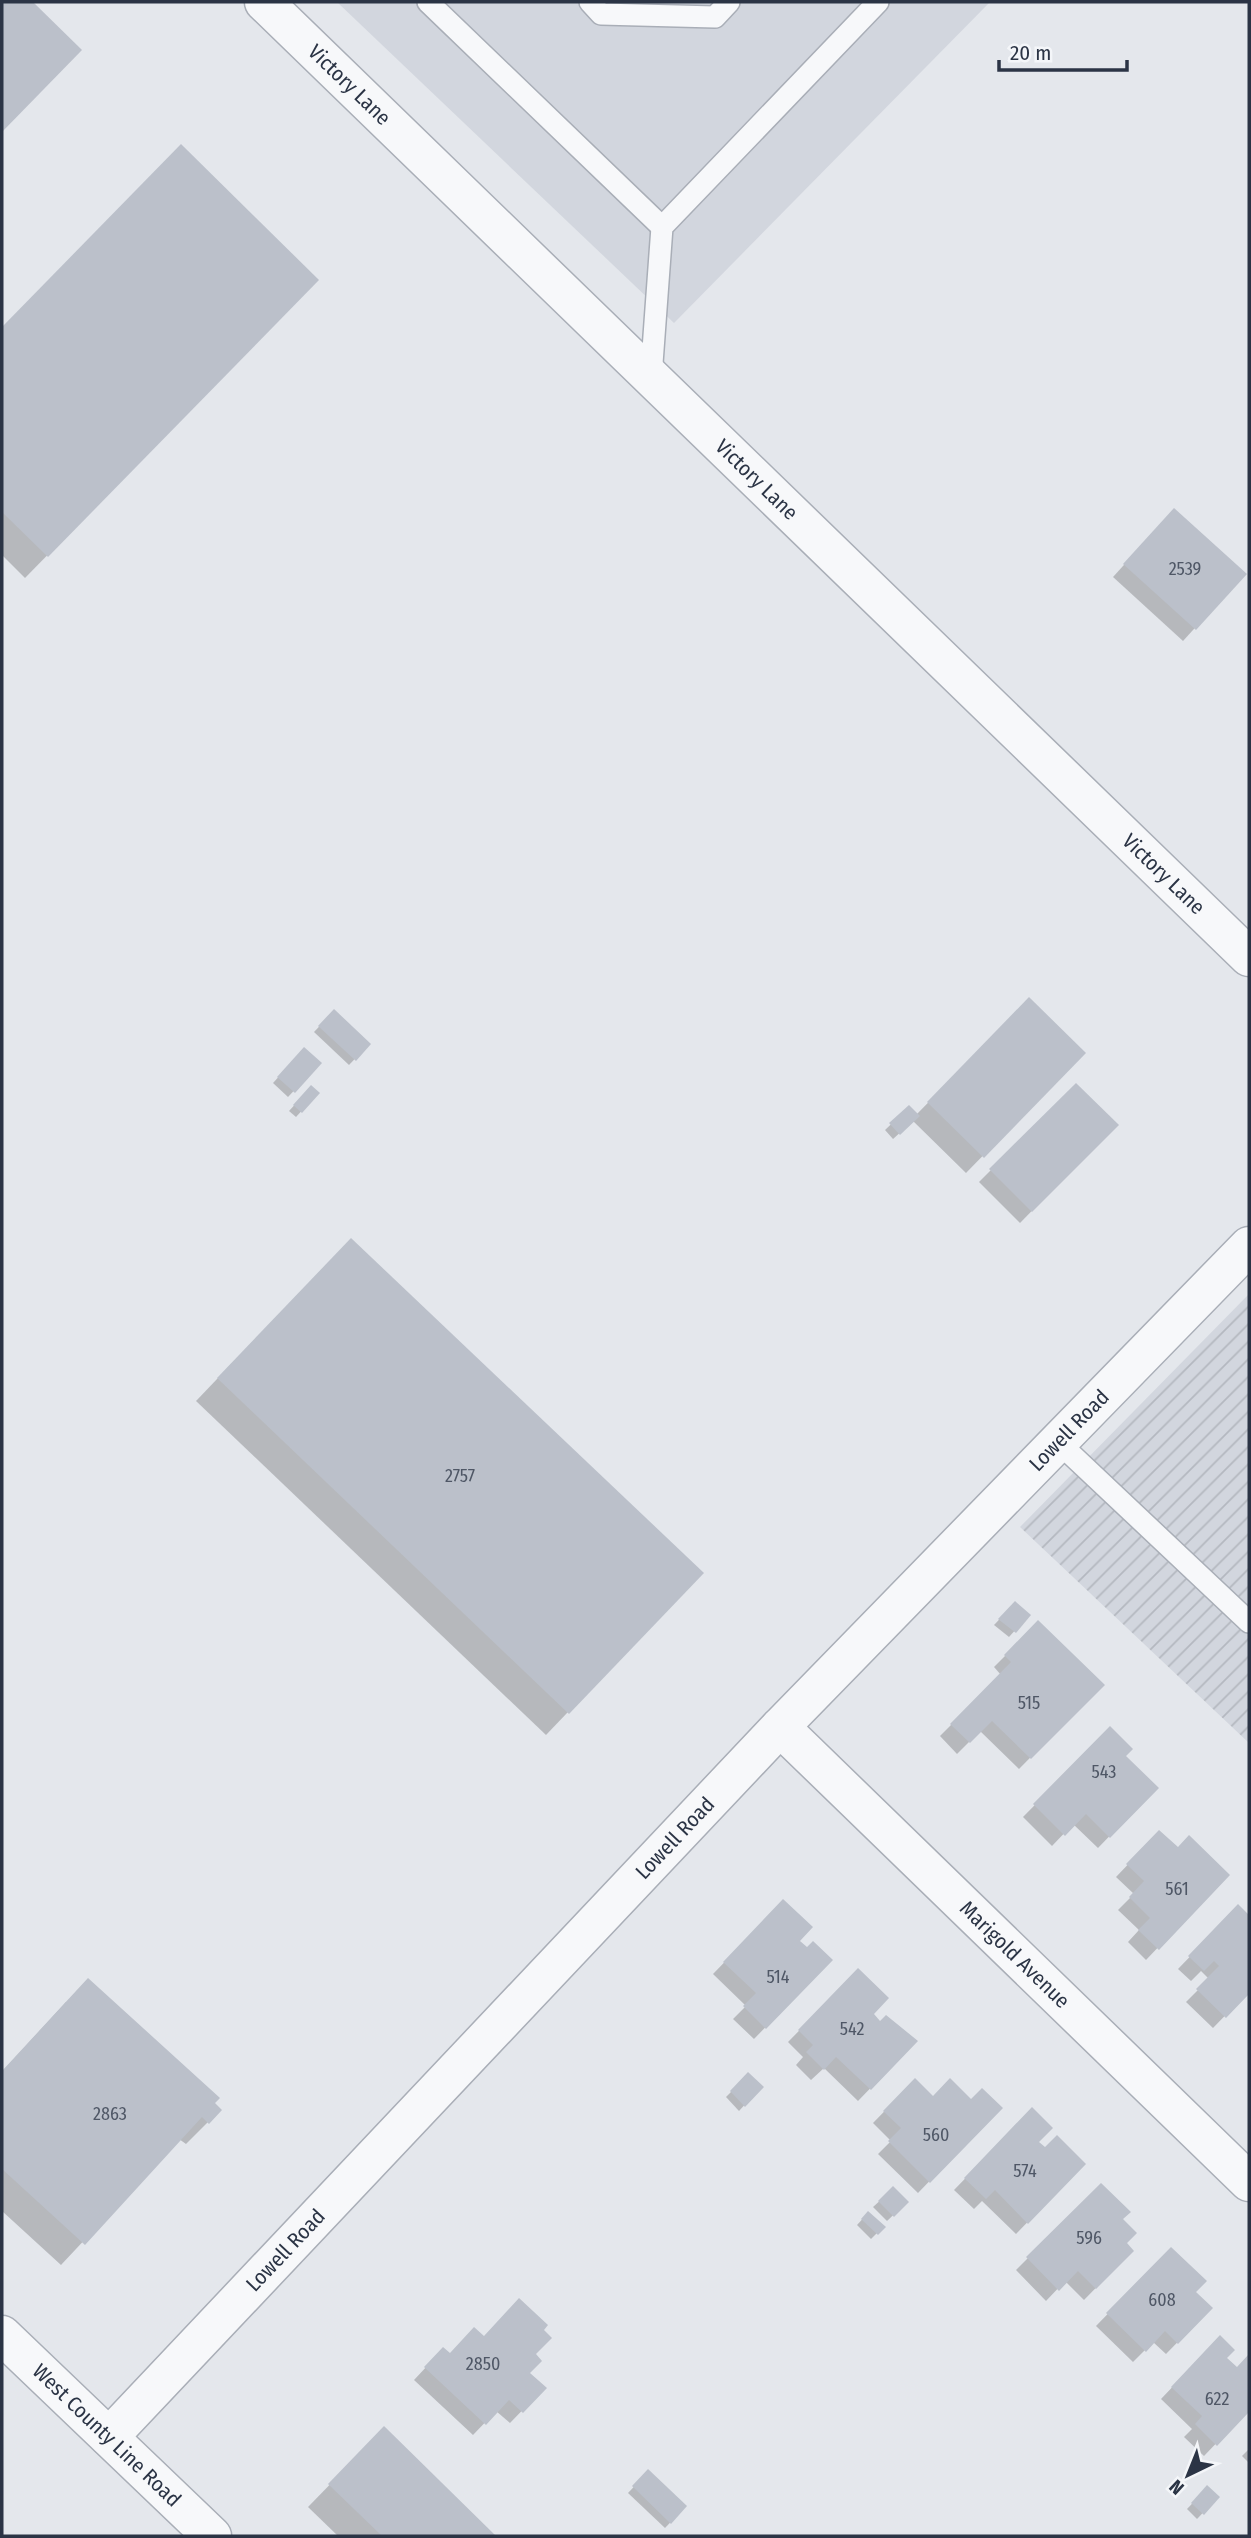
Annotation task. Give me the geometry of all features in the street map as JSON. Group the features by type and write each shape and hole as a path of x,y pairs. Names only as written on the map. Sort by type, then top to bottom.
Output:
{"street":[{"name":"Victory Lane","path":"264,2 1249,957"},
{"name":"Lowell Road","path":"109,2437 780,1727 1249,1246"},
{"name":"Marigold Avenue","path":"780,1727 1249,2182"},
{"name":"West County Line Road","path":"2,2335 212,2536"}],"lane":[{"path":"428,2 662,227"},
{"path":"590,2 601,14 715,17 729,2"},
{"path":"651,377 662,227 878,2"},
{"path":"1058,1442 1249,1622"}],"shaded area":[{"path":"337,2 990,2 674,323"},
{"path":"1249,1294 1249,1743 1020,1527"}],"building":[{"path":"2,2 33,2 82,50 2,132"},
{"path":"181,144 319,280 48,557 2,512 2,327"},
{"path":"1174,508 1247,574 1196,630 1123,564"},
{"path":"1029,997 1086,1053 984,1158 927,1102"},
{"path":"334,1009 371,1044 356,1061 318,1026"},
{"path":"304,1047 322,1063 295,1093 277,1077"},
{"path":"1076,1083 1119,1125 1032,1212 989,1169"},
{"path":"311,1085 320,1093 302,1113 293,1105"},
{"path":"909,1105 920,1116 900,1135 889,1123"},
{"path":"351,1238 704,1573 569,1714 217,1378"},
{"path":"1015,1601 1031,1615 1016,1633 998,1619"},
{"path":"1038,1620 1105,1685 1031,1759 992,1721 970,1743 950,1724 1011,1662 1004,1655"},
{"path":"1110,1726 1133,1749 1126,1756 1159,1788 1110,1838 1086,1814 1065,1836 1033,1804"},
{"path":"1159,1830 1178,1847 1189,1835 1230,1875 1159,1950 1138,1930 1150,1918 1129,1897 1144,1881 1126,1864"},
{"path":"783,1899 813,1927 800,1941 807,1947 813,1941 833,1960 766,2029 743,2006 756,1993 723,1962"},
{"path":"1238,1904 1249,1915 1249,1994 1226,2018 1196,1989 1219,1966 1214,1961 1204,1971 1188,1956"},
{"path":"858,1968 889,1998 874,2014 880,2021 886,2015 918,2041 871,2090 836,2057 824,2070 806,2052 813,2045 798,2030"},
{"path":"88,1978 220,2098 215,2103 222,2110 209,2124 202,2117 85,2245 2,2169 2,2071"},
{"path":"748,2072 764,2087 745,2107 730,2091"},
{"path":"915,2078 933,2096 950,2078 971,2099 982,2088 1003,2108 930,2183 888,2141 901,2128 883,2111"},
{"path":"1032,2107 1053,2128 1039,2142 1045,2147 1057,2135 1086,2164 1028,2224 995,2190 986,2199 964,2178"},
{"path":"1101,2183 1131,2212 1123,2219 1137,2233 1127,2243 1134,2251 1096,2289 1078,2271 1059,2291 1026,2257"},
{"path":"893,2186 909,2202 894,2217 878,2201"},
{"path":"868,2211 886,2227 878,2235 861,2219"},
{"path":"1171,2247 1207,2281 1196,2292 1213,2308 1178,2344 1165,2331 1146,2352 1106,2313"},
{"path":"519,2298 548,2325 544,2330 552,2338 536,2354 542,2361 530,2373 547,2388 523,2413 509,2400 486,2425 424,2367 443,2347 450,2353 474,2327 484,2336"},
{"path":"1220,2335 1235,2350 1227,2358 1237,2367 1249,2354 1249,2412 1217,2446 1195,2424 1202,2416 1171,2387"},
{"path":"384,2426 496,2536 382,2536 328,2484"},
{"path":"648,2469 687,2506 671,2524 632,2486"},
{"path":"1207,2485 1220,2497 1204,2515 1191,2503"}]}
